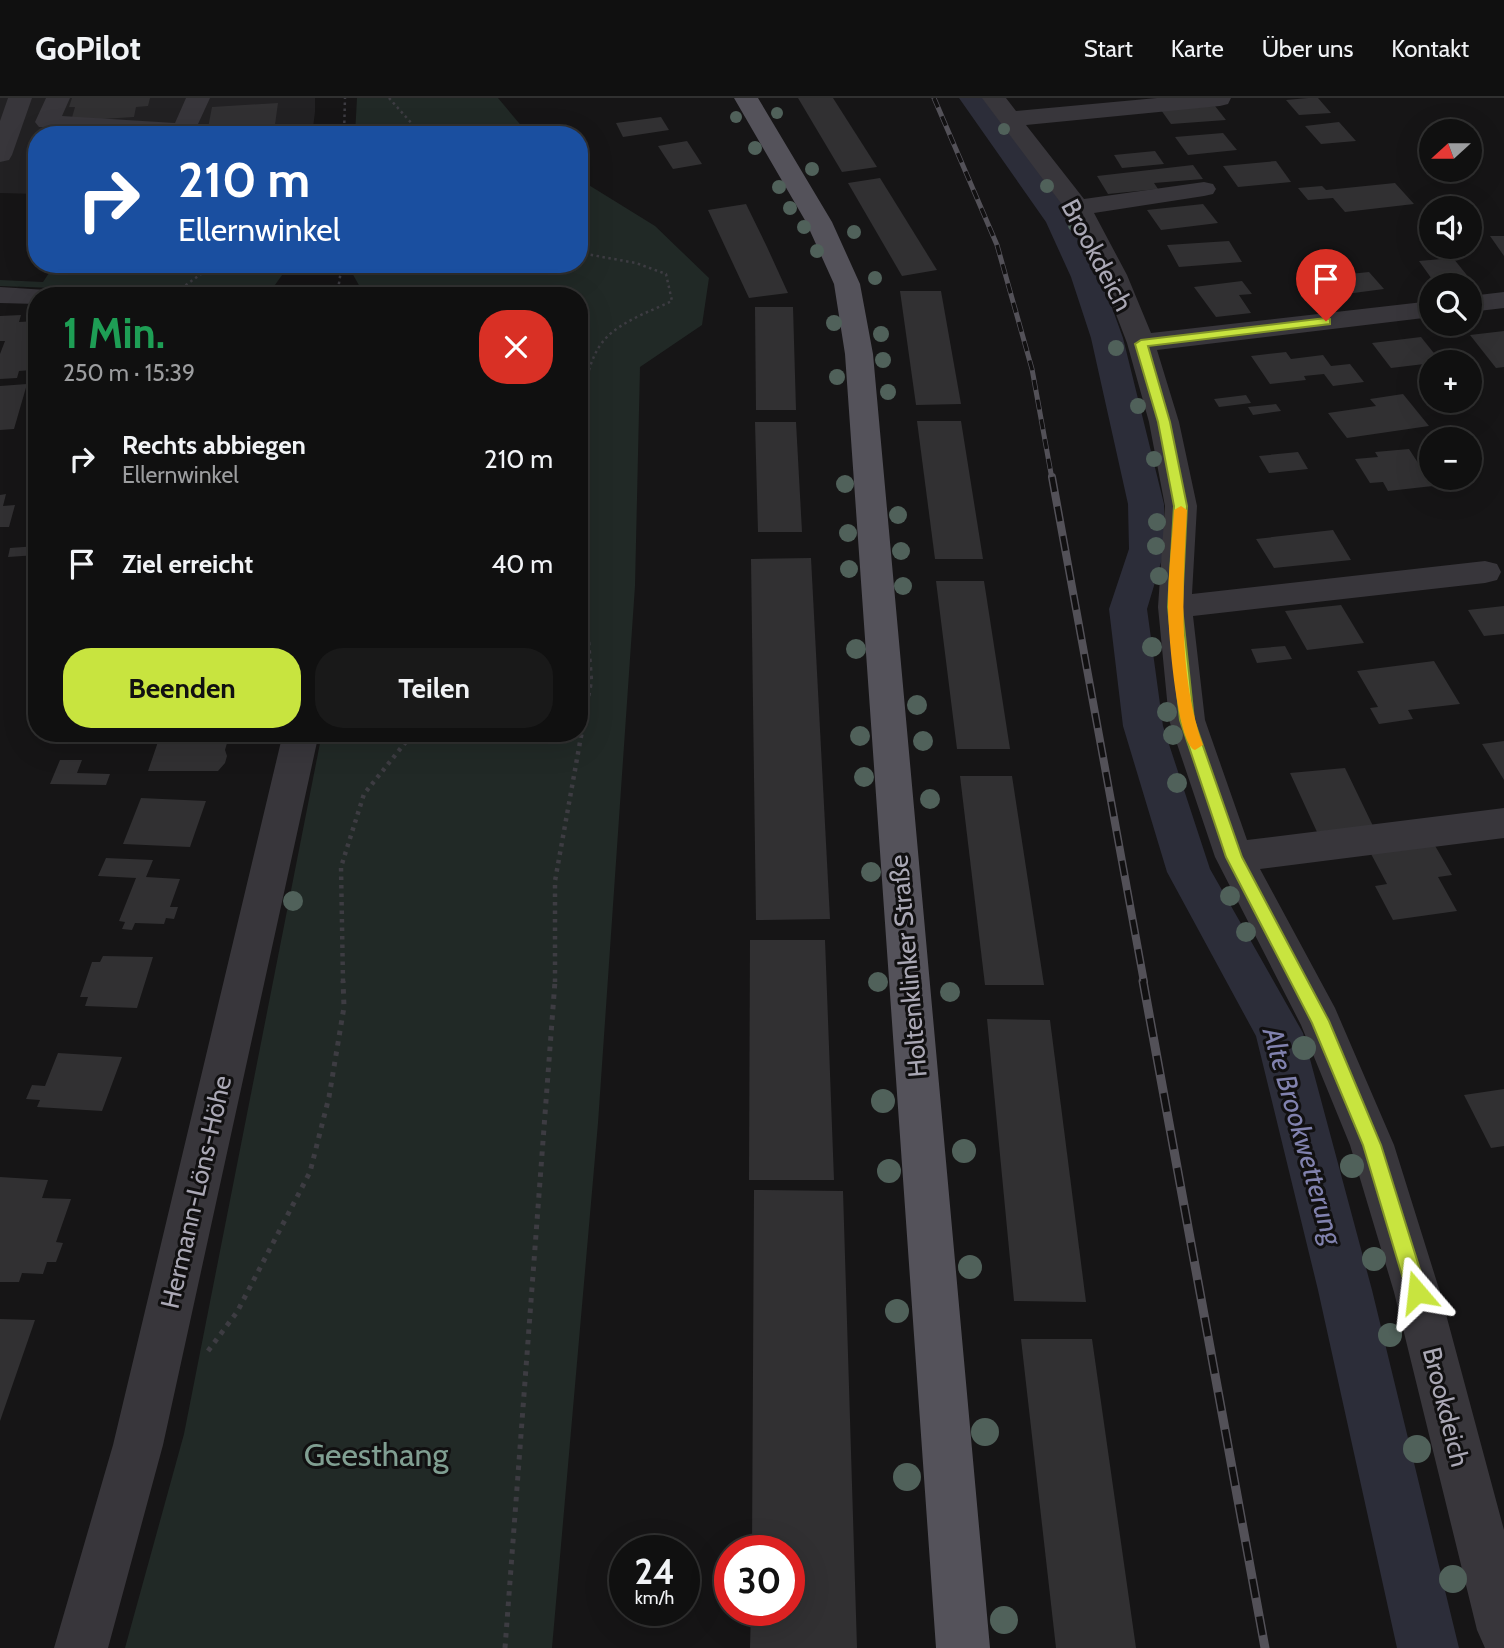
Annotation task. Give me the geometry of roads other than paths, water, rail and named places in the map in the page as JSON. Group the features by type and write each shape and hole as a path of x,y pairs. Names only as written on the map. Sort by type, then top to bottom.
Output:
{"main road":[{"name":"Holtenklinker Straße","path":"746,98 819,222 847,284 860,368 964,1648"}],"street":[{"path":"0,155 20,98"},
{"path":"58,98 47,121 116,126"},
{"path":"186,126 198,98"},
{"name":"Brookdeich","path":"994,98 1076,208 1114,275 1141,344 1164,422 1181,506 1175,607 1187,720 1234,857 1320,1021 1372,1145 1417,1292 1504,1630"},
{"path":"1011,119 1220,99"},
{"path":"1076,208 1204,188"},
{"path":"0,295 28,296"},
{"path":"1482,303 1504,300"},
{"path":"1141,344 1419,311"},
{"path":"1175,607 1485,572"},
{"name":"Hermann-Löns-Höhe","path":"81,1648 138,1445 300,742"},
{"path":"1234,857 1504,823"}],"waterway":[{"name":"Alte Brookwetterung","path":"972,98 1060,222 1086,277 1107,338 1146,504 1147,549 1128,609 1143,726 1189,872 1279,1033 1345,1290 1428,1648"}],"railway":[{"path":"934,98 997,245 1032,369 1052,479"},
{"path":"1052,477 1144,982"},
{"path":"1143,981 1265,1648"}],"park label":[{"name":"Geesthang","path":"376,1454"}]}
